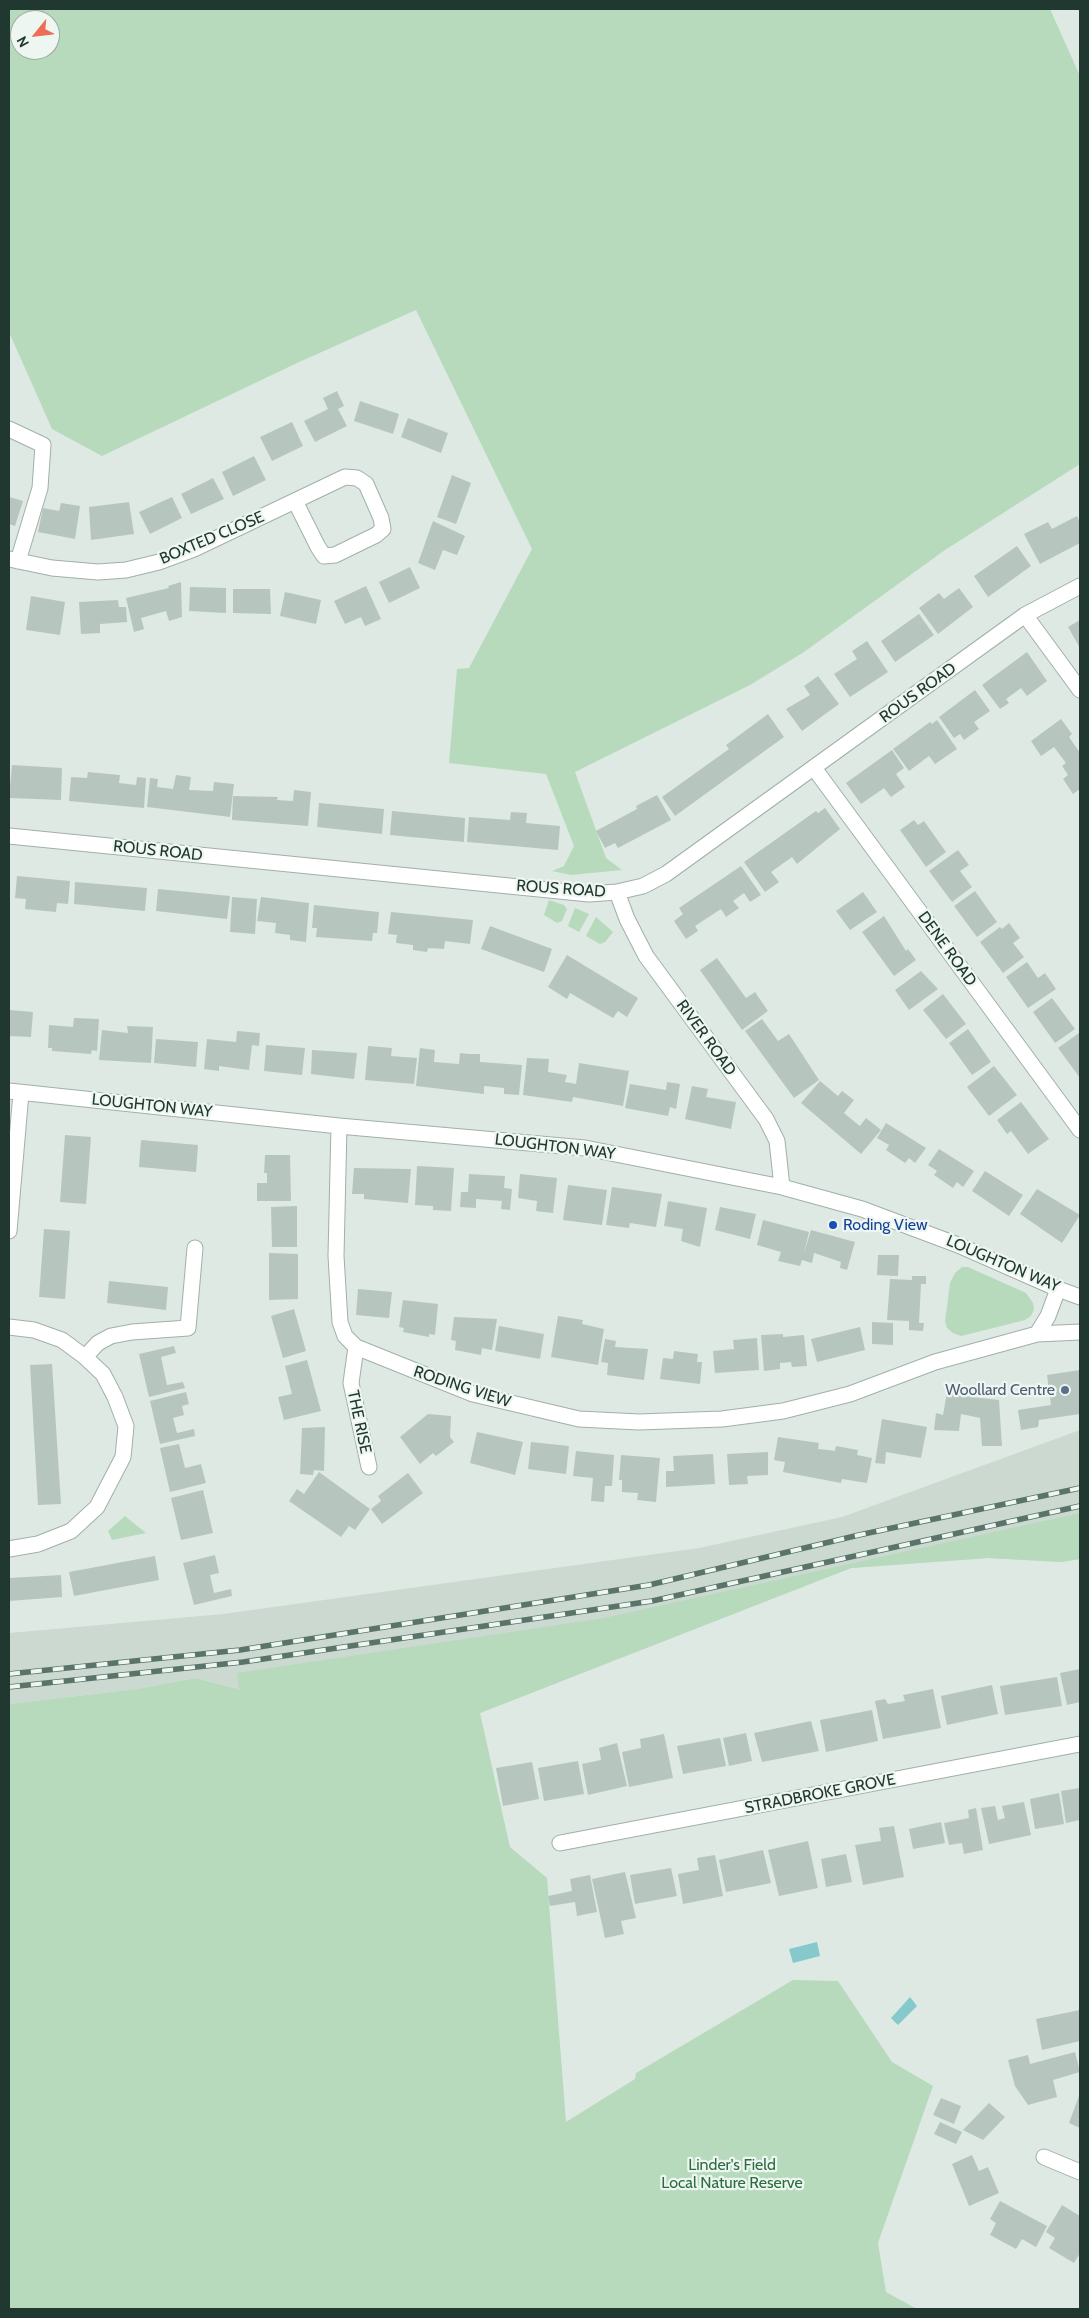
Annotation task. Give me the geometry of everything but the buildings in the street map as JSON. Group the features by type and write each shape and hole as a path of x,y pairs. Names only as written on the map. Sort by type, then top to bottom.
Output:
{"street":[{"path":"9,429 43,445 40,488 13,560"},
{"name":"BOXTED CLOSE","path":"13,560 52,568 98,572 126,570 159,562 194,549 345,477 357,478 366,484 381,518 383,529 376,536 335,555 324,556 296,502"},
{"name":"ROUS ROAD","path":"9,836 589,894 617,892 643,886 666,874 1025,615 1080,586"},
{"path":"1025,615 1080,690"},
{"name":"DENE ROAD","path":"814,768 1080,1130"},
{"name":"RIVER ROAD","path":"617,892 627,919 646,956 766,1119 777,1141 782,1187"},
{"path":"9,1231 15,1092"},
{"name":"LOUGHTON WAY","path":"15,1092 339,1126 585,1148 782,1187 862,1209 926,1232 1080,1297"},
{"path":"339,1126 336,1256 340,1322 345,1336 356,1347"},
{"path":"85,1356 98,1343 112,1336 132,1332 188,1328 195,1248"},
{"path":"1037,1334 1048,1316 1058,1289"},
{"path":"9,1327 34,1330 62,1340 85,1356 104,1374 115,1396 126,1426 123,1457 97,1507 71,1531 38,1544 9,1549"},
{"name":"RODING VIEW","path":"356,1347 473,1394 579,1420 639,1422 722,1419 784,1410 850,1394 935,1362 1037,1334 1080,1332"},
{"name":"THE RISE","path":"356,1347 351,1383 369,1467"},
{"name":"STRADBROKE GROVE","path":"560,1843 1080,1744"},
{"path":"1044,2157 1080,2172"}],"shaded area":[{"path":"1080,1430 1080,1559 1061,1562 988,1558 851,1568 480,1713 240,1689 195,1678 137,1689 9,1704 9,1633 223,1614 699,1548 842,1517"}],"green space":[{"path":"9,9 1050,9 1080,76 1080,464 945,550 804,652 750,685 575,772 606,858 622,870 571,875 552,871 564,866 574,846 546,774 449,763 457,669 469,668 532,549 416,310 297,363 102,456 52,429 9,332"},
{"path":"549,900 564,905 567,909 562,921 557,923 544,915"},
{"path":"575,908 589,914 579,932 568,926"},
{"path":"596,917 613,932 605,942 600,944 586,936"},
{"path":"962,1267 968,1267 1026,1293 1033,1303 1034,1309 1031,1316 1025,1320 961,1336 953,1333 947,1328 945,1322 950,1283 955,1273"},
{"name":"Linder's Field Local Nature Reserve","path":"1080,1513 1080,1559 1061,1562 988,1558 851,1568 480,1713 510,1847 547,1878 566,2122 635,2079 636,2073 793,1980 838,1981 892,2062 933,2086 878,2243 886,2292 917,2309 9,2309 9,1704 137,1689 195,1678 239,1689 237,1673 604,1618"},
{"path":"125,1516 146,1533 112,1540 108,1531"}],"water":[{"path":"817,1942 820,1956 793,1963 789,1949"},
{"path":"910,1997 917,2006 898,2025 891,2018"}],"railway":[{"path":"9,1674 240,1650 649,1585 859,1535 1080,1488"},
{"path":"9,1687 243,1662 652,1601 1080,1506"}],"place":[{"name":"Roding View","path":"833,1225"},
{"name":"Woollard Centre","path":"1065,1390"}]}
